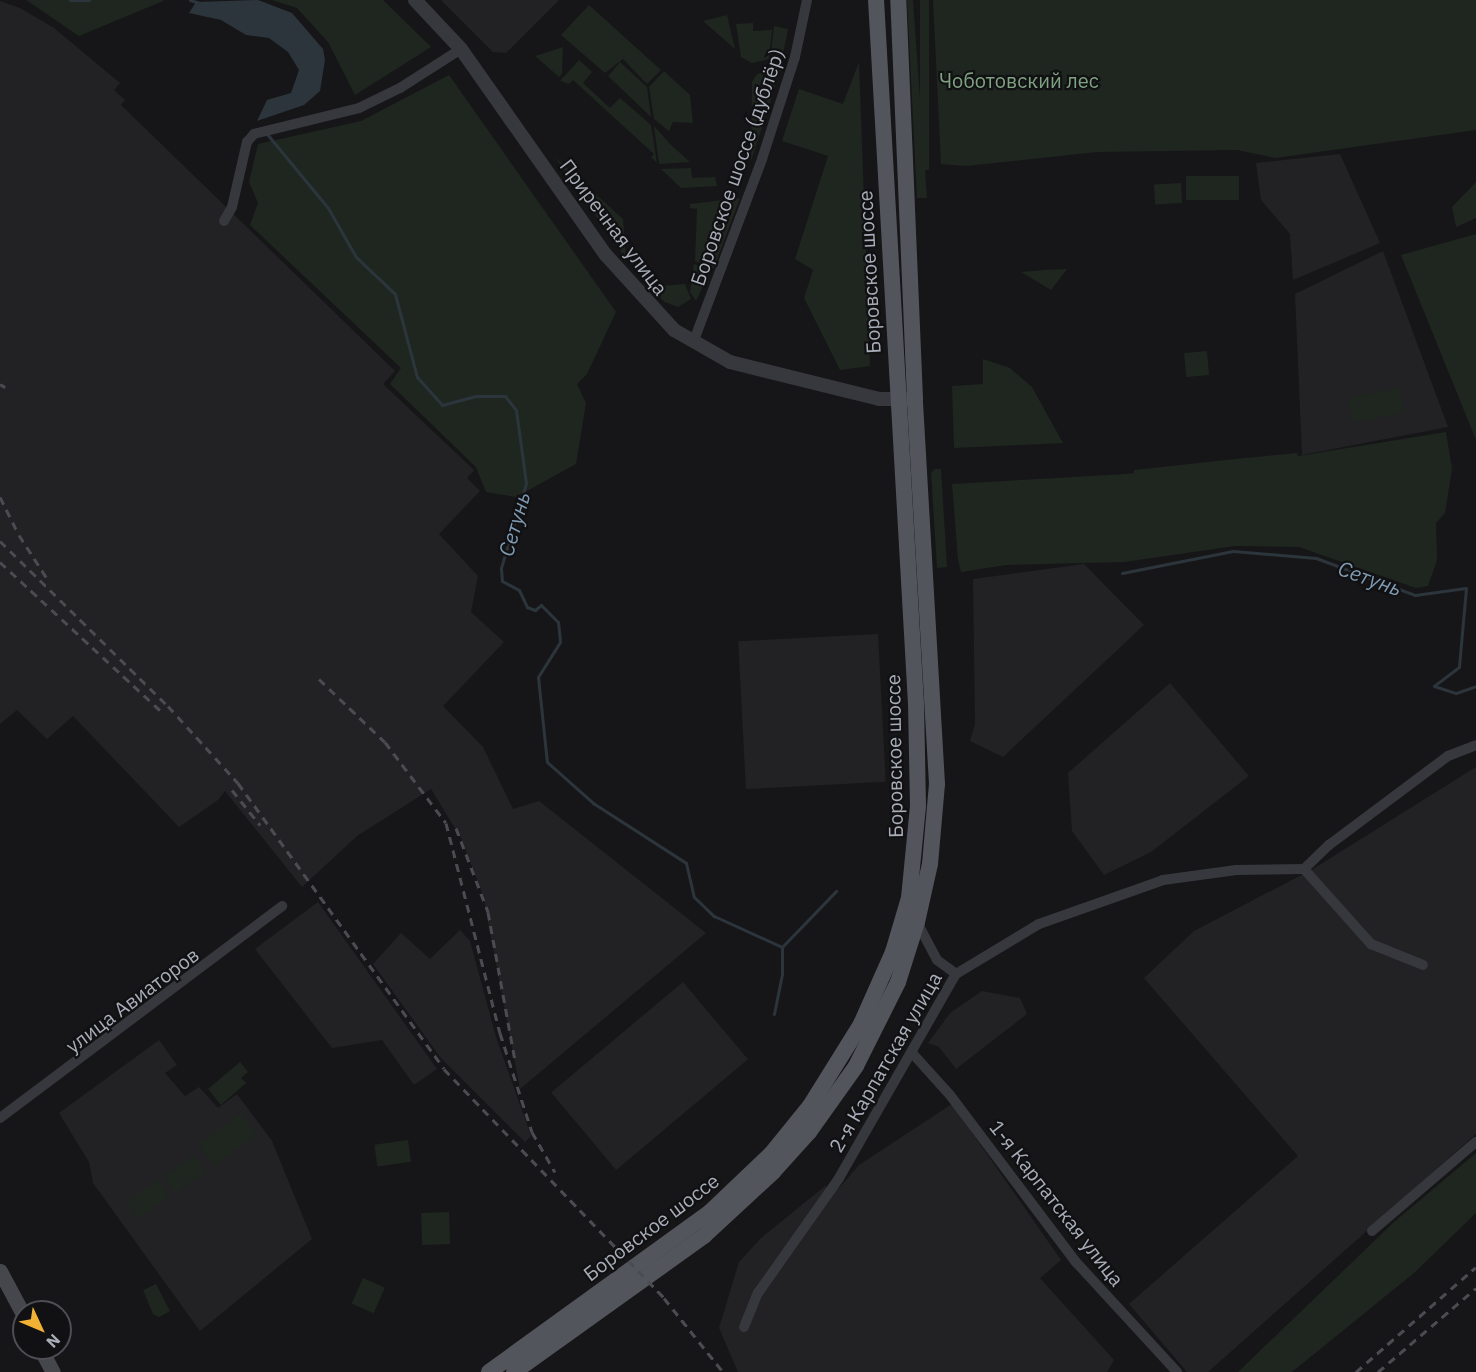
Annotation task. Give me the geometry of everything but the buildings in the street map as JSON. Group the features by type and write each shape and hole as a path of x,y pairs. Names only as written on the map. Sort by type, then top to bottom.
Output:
{"main road":[{"name":"Боровское шоссе","path":"489,1372 710,1212 748,1177 791,1130 836,1067 878,987 909,898 918,806 916,704 876,0"},
{"name":"Боровское шоссе","path":"514,1372 704,1236 781,1164 809,1132 856,1066 898,982 917,922 930,864 937,784 915,399 898,0"},
{"path":"0,1272 15,1300"}],"street":[{"name":"Приречная улица","path":"415,0 461,50 606,255 650,308 693,343 730,362 879,399 915,399"},
{"name":"Боровское шоссе (дублёр)","path":"693,343 766,148 795,57 807,0"},
{"path":"224,221 232,207 247,142 254,134 358,108 399,88 461,50"},
{"path":"1423,965 1371,944 1304,869 1329,845 1448,756 1476,745"},
{"name":"2-я Карпатская улица","path":"744,1327 758,1293 838,1178 913,1054 956,974 1038,924 1163,880 1236,870 1304,869"},
{"name":"улица Авиаторов","path":"0,1118 282,906"},
{"path":"917,922 937,960 956,974"},
{"name":"1-я Карпатская улица","path":"913,1054 950,1095 1075,1261 1177,1372"},
{"path":"1372,1232 1476,1142"}],"shaded area":[{"path":"258,0 292,13 323,49 325,60 320,91 304,105 257,121 267,100 291,93 299,70 288,52 269,38 246,35 221,20 189,13 196,2"},
{"path":"441,0 559,0 506,53 493,52"},
{"path":"0,1 20,8 54,28 120,83 114,90 125,100 121,105 395,371 383,384 474,470 467,478 480,491 439,534 478,576 471,612 504,642 443,706 483,747 513,809 539,801 706,933 520,1089 483,895 461,838 431,789 357,836 302,887 225,791 218,800 179,827 73,716 47,739 17,710 0,724"},
{"path":"1340,154 1380,243 1293,280 1290,234 1261,200 1256,163"},
{"path":"1383,251 1448,427 1302,455 1295,294"},
{"path":"1084,564 1144,625 1003,757 970,741 975,724 973,579"},
{"path":"878,634 886,782 746,789 738,641"},
{"path":"1170,683 1249,776 1151,852 1104,875 1072,831 1068,773"},
{"path":"1476,767 1476,1134 1208,1372 1187,1372 1129,1304 1298,1156 1144,978 1194,931 1313,869"},
{"path":"318,902 437,1069 414,1085 382,1040 332,1048 255,949"},
{"path":"460,930 470,941 496,1037 531,1136 525,1142 440,1057 373,964 401,933 430,959"},
{"path":"683,982 748,1059 616,1170 551,1093"},
{"path":"982,991 1020,998 1027,1014 956,1069 939,1047 928,1043 950,1013"},
{"path":"159,1040 177,1065 165,1073 185,1096 199,1087 218,1108 237,1094 272,1141 312,1239 200,1331 93,1183 89,1162 59,1113"},
{"path":"952,1104 1061,1260 1040,1278 1114,1360 1107,1372 738,1372 719,1328 739,1262 760,1239 825,1186 835,1190 859,1165"}],"green space":[{"path":"26,0 163,0 163,1 79,36"},
{"path":"272,0 383,0 431,47 355,95 328,42 297,8"},
{"path":"907,0 913,0 927,198 917,198"},
{"path":"920,0 929,0 929,170 920,170"},
{"name":"Чоботовский лес","path":"933,0 1476,0 1476,130 1275,158 1237,150 1097,152 966,166 941,164"},
{"path":"589,5 661,70 647,84 623,59 605,73 561,35"},
{"path":"727,15 735,49 703,21"},
{"path":"753,23 753,31 772,30 769,59 752,63 741,57 736,24"},
{"path":"774,26 788,29 783,54 771,53"},
{"path":"563,47 562,73 559,77 535,56"},
{"path":"579,60 592,72 583,83 610,108 620,98 651,125 657,163 651,157 654,154 573,80 569,84 560,81"},
{"path":"620,62 647,87 651,117 608,76"},
{"path":"859,62 870,366 840,370 804,298 813,270 795,259 828,156 782,141 799,89 843,104"},
{"path":"782,67 751,161 752,82 757,74"},
{"path":"664,71 690,95 693,123 673,122 669,131 654,119 649,87"},
{"path":"449,75 616,312 587,374 577,384 586,403 576,464 516,497 486,492 476,467 390,384 401,368 250,225 258,203 249,182 258,144 361,121"},
{"path":"654,126 670,144 690,162 659,164"},
{"path":"555,157 623,219 626,259"},
{"path":"691,168 692,178 715,177 717,186 681,188 661,169"},
{"path":"1186,176 1239,176 1239,200 1186,200"},
{"path":"1476,182 1476,218 1456,227 1452,207"},
{"path":"1181,183 1182,203 1155,204 1154,184"},
{"path":"740,198 714,268 695,261 697,209 690,208 690,204"},
{"path":"1476,234 1476,440 1401,255"},
{"path":"694,264 711,270 696,301 690,292"},
{"path":"1067,269 1051,290 1021,272 1044,270"},
{"path":"685,284 691,299 678,307 665,302 647,287"},
{"path":"1207,351 1209,375 1186,377 1184,353"},
{"path":"983,359 1010,368 1032,387 1063,443 954,448 952,386 983,384"},
{"path":"1400,388 1405,413 1353,423 1348,398"},
{"path":"1446,432 1452,469 1445,513 1436,523 1437,560 1428,586 1416,588 1299,547 1235,546 1124,562 1006,565 961,572 952,484 1125,474 1134,473 1134,470 1235,459 1297,453 1298,456"},
{"path":"935,469 941,469 947,567 937,568 931,473"},
{"path":"240,1062 248,1072 241,1078 246,1083 221,1105 208,1089"},
{"path":"241,1113 257,1135 214,1166 198,1144"},
{"path":"408,1140 411,1162 377,1167 374,1145"},
{"path":"1476,1153 1476,1213 1414,1273 1292,1372 1238,1372 1394,1222"},
{"path":"193,1155 205,1171 175,1193 163,1177"},
{"path":"157,1180 169,1196 139,1219 127,1203"},
{"path":"449,1212 450,1244 422,1245 421,1213"},
{"path":"363,1278 385,1288 374,1313 352,1304"},
{"path":"156,1284 170,1311 159,1317 153,1314 143,1290"}],"waterway":[{"name":"Сетунь","path":"70,0 89,0"},
{"name":"Сетунь","path":"190,0 200,3"},
{"name":"Сетунь","path":"267,134 328,208 356,257 395,294 417,377 442,405 475,396 505,396 516,410 526,483 501,568 502,581 519,590 527,607 535,610 541,605 558,622 560,642 538,677 547,762 593,803 686,863 694,897 714,916 782,947 836,891"},
{"name":"Сетунь","path":"1122,573 1233,551 1316,558 1415,595 1466,588 1459,667 1434,686 1456,693 1476,686"},
{"path":"774,1014 782,974 782,948"}],"railway":[{"path":"0,384 5,387"},
{"path":"0,497 19,535 48,580"},
{"path":"0,541 168,706 238,783 444,1069 664,1298 723,1372"},
{"path":"0,562 163,713"},
{"path":"319,679 385,742 446,823 500,1033 532,1132 555,1172"},
{"path":"232,790 260,825"},
{"path":"456,828 488,912 515,1060"},
{"path":"1356,1372 1476,1267"},
{"path":"1378,1372 1476,1288"}]}
